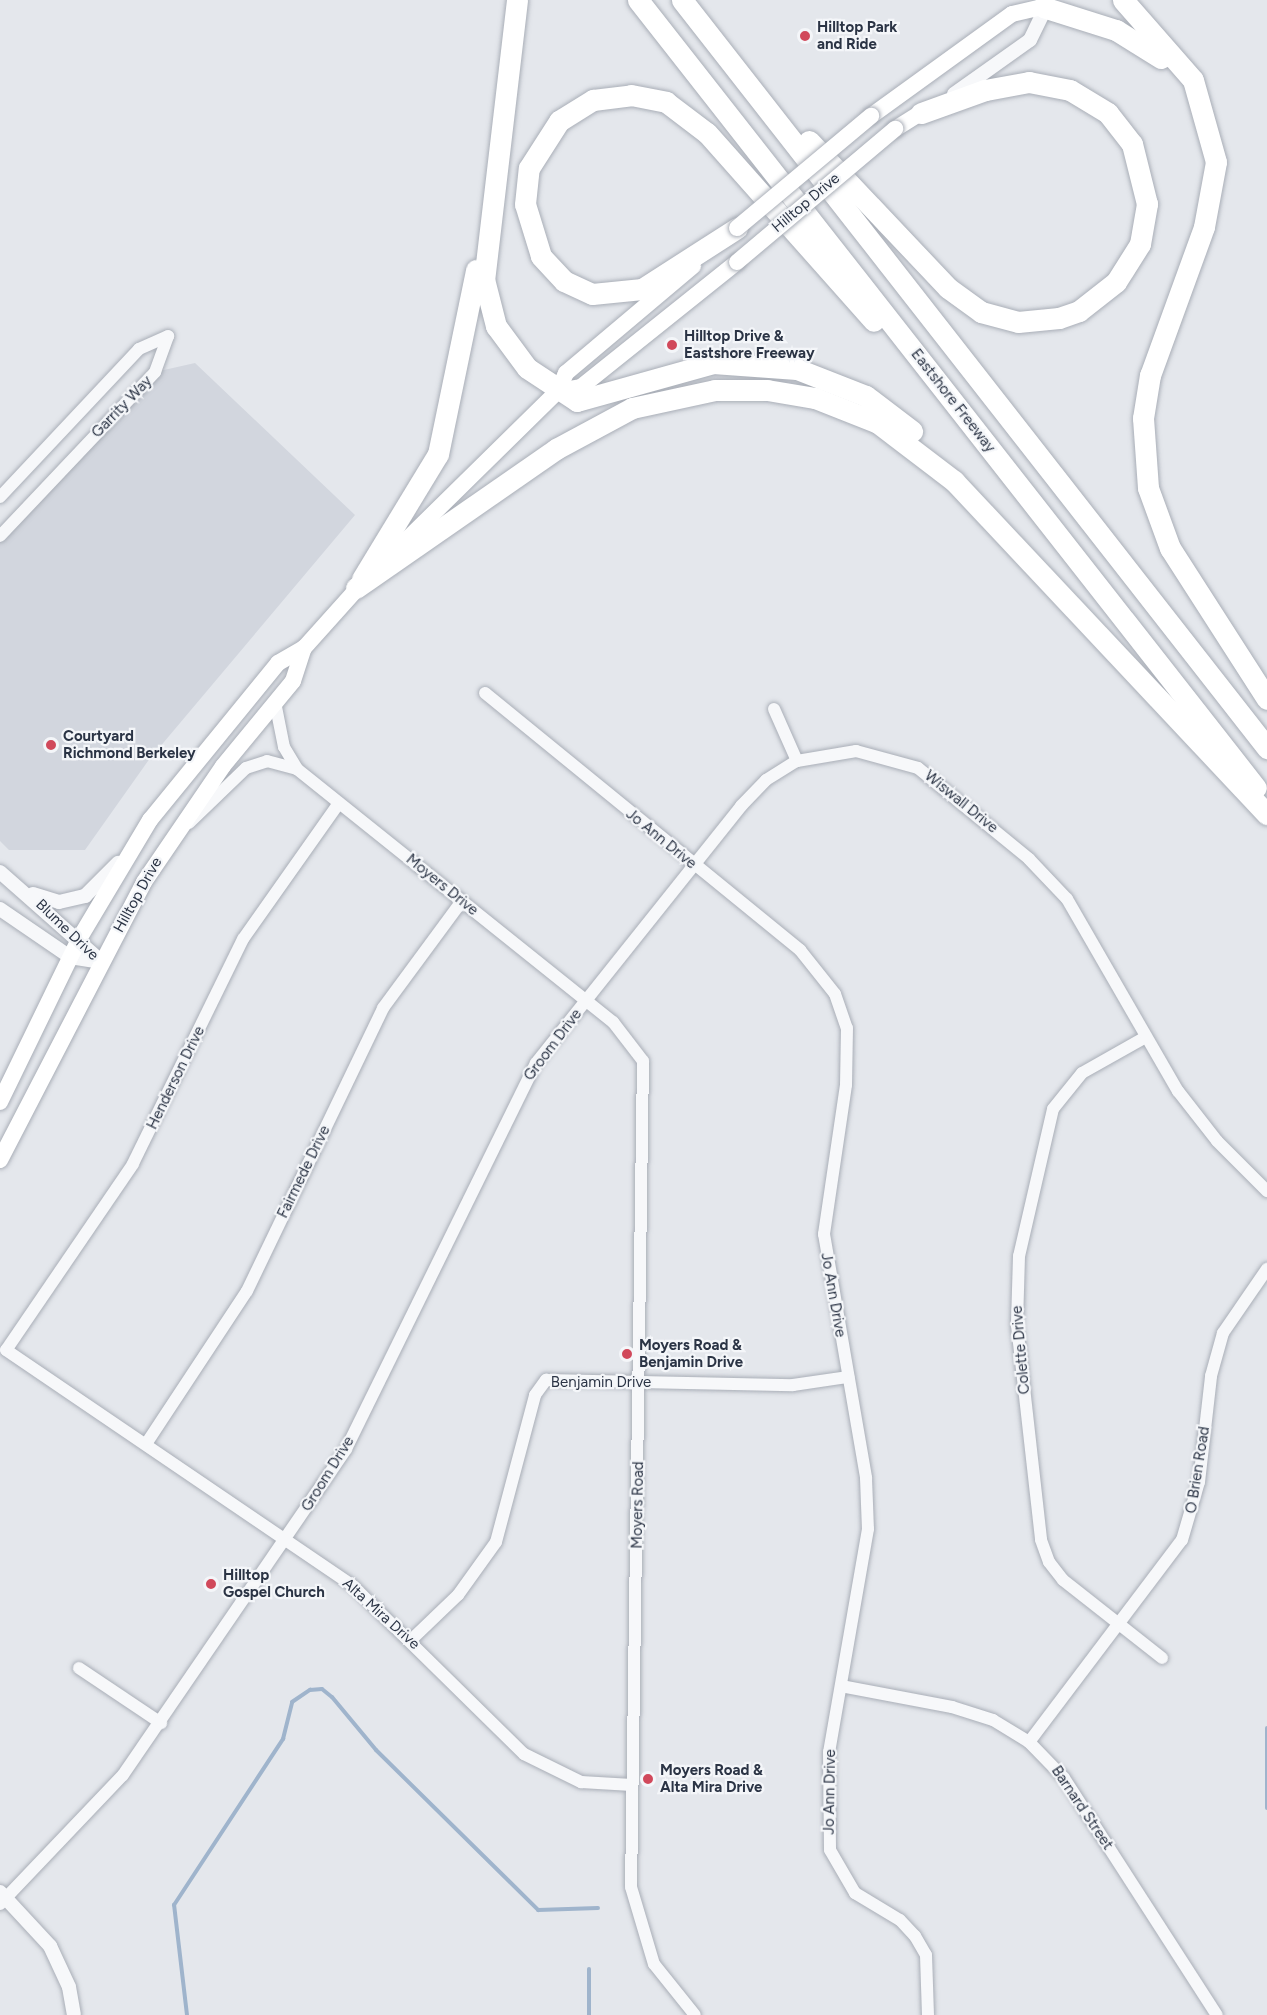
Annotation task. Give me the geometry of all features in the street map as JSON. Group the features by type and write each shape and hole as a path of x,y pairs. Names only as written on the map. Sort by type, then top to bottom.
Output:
{"highway":[{"path":"356,588 438,454 487,223 517,0"},
{"name":"Eastshore Freeway","path":"638,0 1267,802"},
{"path":"682,0 1267,748"},
{"path":"1123,0 1193,80 1208,128 1215,182 1150,375 1143,418 1145,467 1154,509 1170,548 1267,699"},
{"path":"1044,2 1098,23 1149,49 1186,84 1208,128"},
{"path":"723,52 940,281 981,312 1018,322 1059,318 1089,305 1116,282 1140,244 1147,204 1132,144 1108,113 1070,90 1029,82 985,90 921,113"},
{"path":"737,228 642,289 592,294 558,276 536,248 525,204 529,168 559,121 593,100 631,95 682,111 992,451"},
{"path":"487,223 484,279 490,312 527,368 558,392 577,401 713,363 770,365 821,375 866,396 905,424 975,503 1267,814"},
{"path":"356,588 579,434 632,408 688,393 767,390 837,404 898,435 975,503"}],"main road":[{"name":"Hilltop Drive","path":"0,1102 79,939 128,852 278,663 304,648 356,588 558,392 566,373 871,116 1012,14 1044,2"},
{"name":"Hilltop Drive","path":"558,392 581,387 736,262 895,129 921,113"},
{"name":"Hilltop Drive","path":"0,1160 102,962 170,839 293,681 304,648"}],"street":[{"name":"Hilltop Drive","path":"921,113 1030,40 1044,2"},
{"name":"Garrity Way","path":"0,497 139,349 168,336 155,372 0,536"},
{"name":"Jo Ann Drive","path":"485,693 820,970 848,1028 846,1085 824,1234 866,1478 868,1529 829,1752 830,1850 855,1893 900,1920 915,1936 926,1956 928,2015"},
{"path":"275,702 284,747 297,769"},
{"path":"774,709 797,761"},
{"name":"Wiswall Drive","path":"587,1000 766,780 797,761 856,751 887,757 918,768 977,812 1066,899 1144,1038 1217,1141 1267,1191"},
{"path":"170,839 246,768 267,761 297,769"},
{"name":"Moyers Drive","path":"297,769 587,1000"},
{"name":"Henderson Drive","path":"6,1350 133,1164 243,939 339,803"},
{"path":"27,892 59,902 85,896 128,852"},
{"name":"Blume Drive","path":"0,872 27,892 102,962"},
{"name":"Fairmede Drive","path":"146,1444 247,1291 383,1008 462,901"},
{"name":"Blume Drive","path":"0,909 70,957 102,962"},
{"name":"Moyers Road","path":"587,1000 634,1043 643,1060 640,1383 630,1868 637,1923 654,1964 695,2015"},
{"name":"Groom Drive","path":"2,1898 123,1775 161,1723 346,1449 520,1090 587,1000"},
{"name":"Colette Drive","path":"1144,1038 1082,1073 1053,1109 1016,1285 1041,1540 1063,1580 1162,1658"},
{"name":"O Brien Road","path":"1029,1742 1120,1625 1182,1540 1199,1482 1211,1376 1223,1333 1267,1269"},
{"name":"Alta Mira Drive","path":"6,1350 352,1585 411,1640 524,1754 581,1782 632,1785"},
{"name":"Benjamin Drive","path":"411,1640 458,1595 496,1542 535,1395 546,1380 793,1384 848,1377"},
{"path":"79,1668 161,1723"},
{"name":"Barnard Street","path":"841,1686 952,1707 993,1720 1029,1742 1064,1778 1217,2015"},
{"path":"2,1898 62,1966 74,2015"}],"shaded area":[{"path":"195,363 355,515 148,761 85,850 9,850 0,841 0,538 155,372"}],"waterway":[{"path":"187,2015 174,1905 283,1739 292,1702 310,1690 322,1689 332,1697 376,1750 538,1910 598,1908"},
{"path":"1267,1728 1267,1808"},
{"path":"589,1969 589,2015"}],"place":[{"name":"Hilltop Park and Ride","path":"805,36"},
{"name":"Hilltop Drive & Eastshore Freeway","path":"672,345"},
{"name":"Courtyard Richmond Berkeley","path":"51,745"},
{"name":"Moyers Road & Benjamin Drive","path":"627,1354"},
{"name":"Hilltop Gospel Church","path":"211,1584"},
{"name":"Moyers Road & Alta Mira Drive","path":"648,1779"}]}
